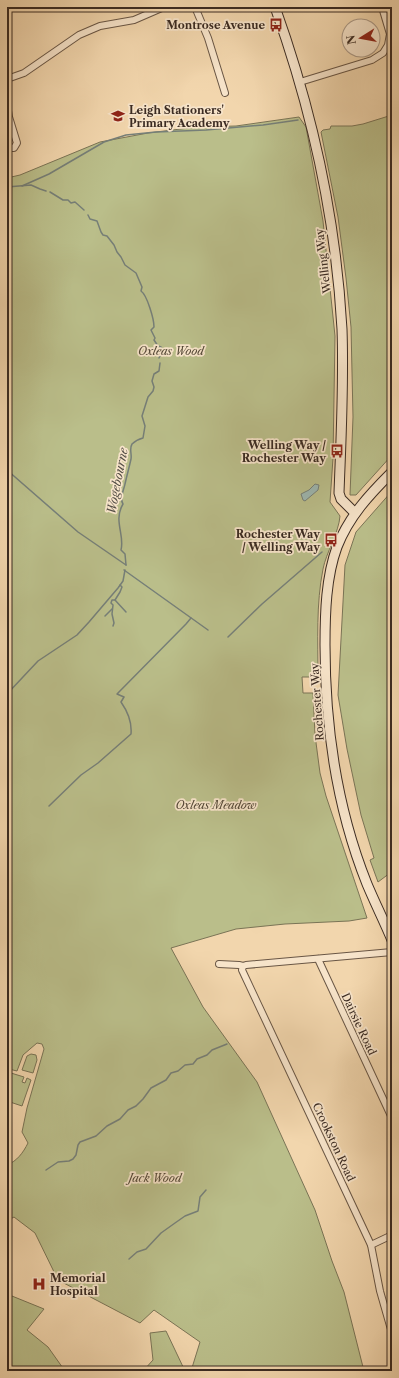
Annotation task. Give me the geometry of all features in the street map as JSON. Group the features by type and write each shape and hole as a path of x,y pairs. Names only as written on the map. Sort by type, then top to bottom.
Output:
{"street":[{"path":"7,79 24,73 79,35 100,26 134,20 164,7"},
{"path":"195,7 208,38 225,93"},
{"name":"Welling Way","path":"275,7 300,82 317,152 330,219 338,280 342,330 343,413 339,493 341,499 355,513"},
{"path":"300,82 372,60 383,53 388,45 390,34 382,7"},
{"path":"7,104 8,118 17,144 14,148 7,148"},
{"name":"Rochester Way","path":"392,472 364,500 355,513 338,546 333,560 329,585 325,635 326,698 335,770 355,849 367,884 392,940"},
{"path":"219,964 242,966 392,952"},
{"name":"Dairsie Road","path":"318,959 392,1118"},
{"name":"Crookston Road","path":"242,966 242,970 371,1245 380,1291 392,1333"},
{"path":"371,1245 392,1235"}],"green space":[{"path":"392,115 392,455 356,495 350,495 353,417 351,327 338,217 321,132 323,130 330,129 331,126 352,126"},
{"path":"299,117 306,127 323,221 335,336 333,458 330,502 340,516 323,569 319,596 318,677 302,677 303,693 313,693 315,735 320,773 326,796 367,918 349,921 285,924 236,929 171,948 203,1007 257,1082 315,1210 344,1292 364,1371 191,1371 200,1342 154,1310 140,1323 58,1280 35,1233 14,1217 7,1221 7,1165 19,1156 28,1143 22,1132 27,1108 44,1049 42,1044 37,1043 23,1055 17,1071 9,1069 7,1053 7,178 20,175 100,142 148,133 197,127 236,126"},
{"path":"392,491 392,876 390,873 378,882 370,860 374,858 361,815 347,749 338,695 345,565 356,532"},
{"path":"31,1054 36,1055 37,1060 33,1073 22,1070 27,1056"},
{"path":"11,1073 24,1077 22,1082 25,1083 27,1078 31,1080 22,1106 7,1101 7,1085"},
{"path":"7,1294 44,1309 27,1330 48,1347 65,1371 7,1371"},
{"path":"166,1331 185,1371 143,1371 153,1360 150,1333"}],"water":[{"path":"315,484 319,485 318,490 305,501 303,500 301,494 309,490"}],"waterway":[{"path":"22,186 49,174 104,142 126,135 206,130 298,120"},
{"name":"Wogebourne","path":"7,187 31,185 46,191"},
{"name":"Wogebourne","path":"50,192 63,200 68,200 71,203 75,202 84,210"},
{"name":"Wogebourne","path":"88,215 90,219 97,221 101,232 103,235 107,236 114,245 125,265 136,273 142,287 141,291 148,302 154,323 154,327 151,330 155,338 154,340 158,346 161,347 162,351 159,358"},
{"name":"Wogebourne","path":"126,565 125,554 121,550 122,539 119,522 120,510 123,504 122,497 131,459 131,446 136,441 143,438 145,426 142,416 148,397 153,391 154,387 152,381 154,374 159,371 160,363"},
{"path":"7,470 78,532 126,565"},
{"path":"228,637 262,604 322,552"},
{"path":"124,570 208,630"},
{"name":"Wogebourne","path":"7,694 38,661 77,635 118,588 123,581 125,570"},
{"path":"113,626 113,605 111,603 120,592 122,587 120,585"},
{"path":"115,600 126,612"},
{"path":"105,616 112,609"},
{"path":"49,806 81,775 98,763 131,734 129,718 121,702 124,697 117,694 191,618"},
{"path":"46,1170 58,1162 73,1159 76,1155 80,1142 96,1136 107,1126 120,1119 128,1110 136,1106 151,1088 166,1080 171,1073 178,1071 185,1065 193,1064 197,1059 207,1055 212,1050 227,1044"},
{"path":"129,1259 137,1252 146,1249 161,1233 185,1216 198,1211 200,1197 206,1190"}],"place":[{"name":"Montrose Avenue","path":"276,25"},
{"name":"Leigh Stationers' Primary Academy","path":"118,116"},
{"name":"Welling Way / Rochester Way","path":"337,451"},
{"name":"Rochester Way / Welling Way","path":"331,540"},
{"name":"Memorial Hospital","path":"39,1284"}],"park label":[{"name":"Oxleas Wood","path":"171,351"},
{"name":"Oxleas Meadow","path":"216,805"},
{"name":"Jack Wood","path":"155,1178"}]}
